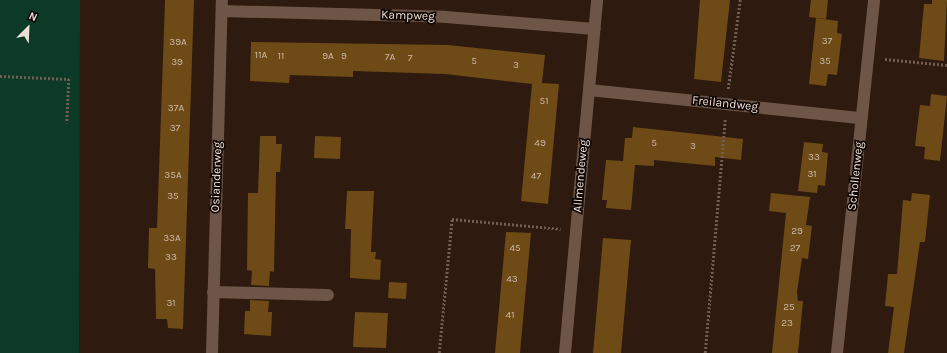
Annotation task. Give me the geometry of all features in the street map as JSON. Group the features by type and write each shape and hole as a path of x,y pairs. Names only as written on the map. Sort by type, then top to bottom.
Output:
{"street":[{"name":"Allmendeweg","path":"565,353 597,0"},
{"name":"Schollenweg","path":"837,353 874,0"},
{"name":"Kampweg","path":"222,5 446,17 595,28"},
{"name":"Osianderweg","path":"212,353 222,5"},
{"name":"Freilandweg","path":"589,90 862,118"},
{"path":"213,292 328,296"}],"path":[{"path":"705,353 726,104 740,0"},
{"path":"868,58 947,65"},
{"path":"0,76 69,79 67,123"},
{"path":"439,353 452,219 576,230"}],"green space":[{"path":"0,0 80,0 79,353 0,353"}],"building":[{"path":"165,0 194,0 183,329 168,328 167,319 156,319 155,269 148,268 149,228 157,228"},
{"path":"700,0 730,0 721,82 694,79"},
{"path":"811,0 828,0 826,19 809,17"},
{"path":"932,0 947,0 944,61 919,58 924,4 932,4"},
{"path":"816,18 838,21 837,33 842,34 837,75 828,74 826,86 809,84"},
{"path":"251,42 448,45 545,55 542,83 559,84 548,204 521,201 532,84 445,74 353,71 353,77 290,75 289,83 250,81"},
{"path":"931,94 947,96 940,161 924,159 925,147 915,146 920,105 930,106"},
{"path":"633,127 743,139 741,160 715,157 715,166 654,160 654,166 635,165 631,210 606,208 607,200 602,200 606,160 623,161 625,138 632,138"},
{"path":"260,136 276,136 276,144 282,144 280,172 276,172 274,272 270,271 269,286 251,285 252,271 247,270 248,193 258,193"},
{"path":"315,136 341,137 340,159 314,158"},
{"path":"804,142 823,144 822,152 828,153 825,186 818,185 817,193 798,191"},
{"path":"347,191 374,191 371,252 376,252 375,259 381,260 380,280 350,278 351,229 345,229"},
{"path":"771,193 810,197 806,225 812,226 808,259 802,258 797,292 798,301 803,301 798,353 772,353 786,213 769,211"},
{"path":"912,193 930,195 925,242 920,242 904,353 888,353 894,307 885,306 888,274 897,274 903,200 911,201"},
{"path":"506,232 531,233 520,353 495,353"},
{"path":"603,238 631,240 621,353 593,353"},
{"path":"389,282 407,283 406,299 388,298"},
{"path":"250,300 269,301 268,312 272,312 271,336 244,334 245,311 250,311"},
{"path":"355,312 388,313 386,348 353,347"}]}
